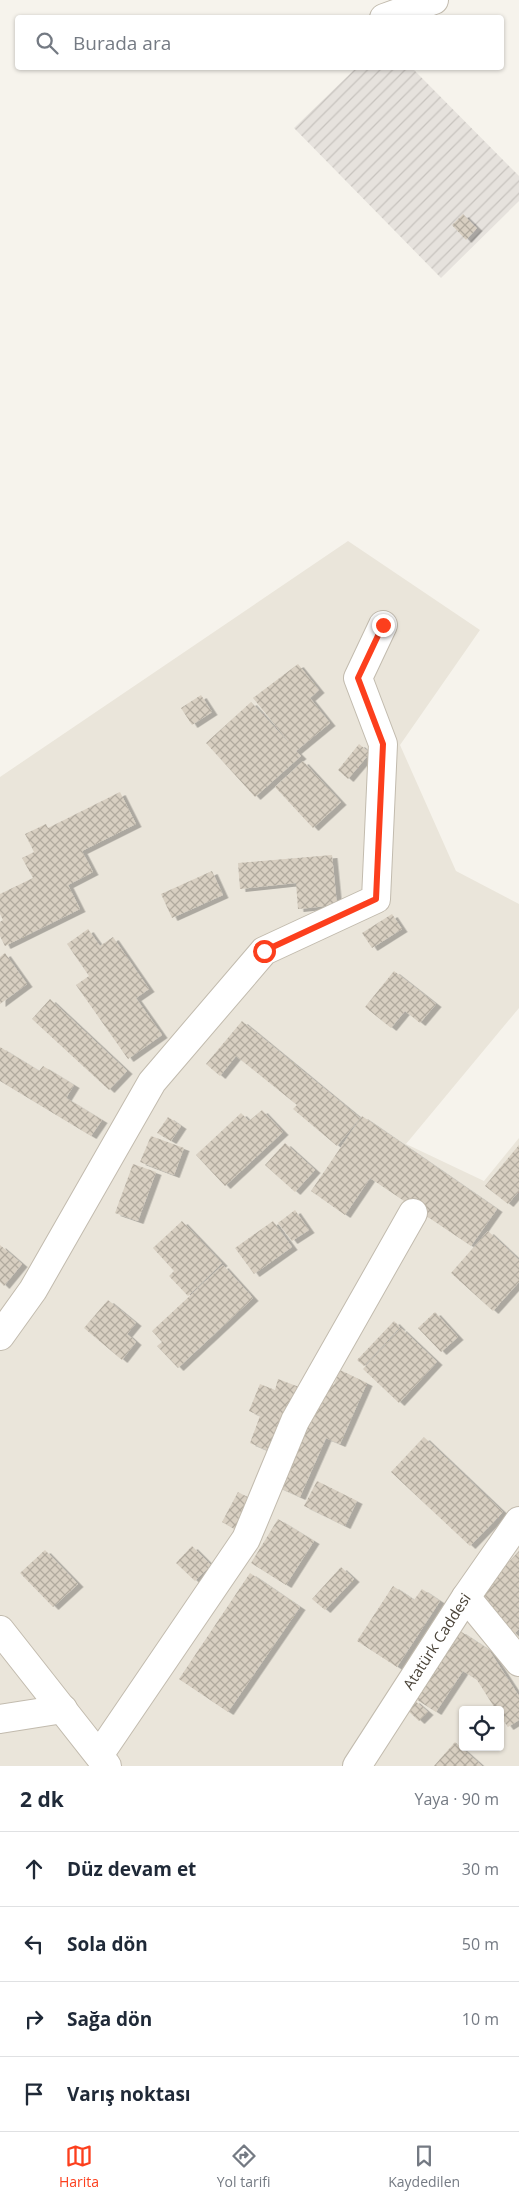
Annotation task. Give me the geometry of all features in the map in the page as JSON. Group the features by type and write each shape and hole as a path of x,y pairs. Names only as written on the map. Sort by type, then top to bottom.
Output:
{"street":[{"path":"392,15 434,0"},
{"path":"0,1336 33,1290 152,1082 245,973 264,951 376,899 383,744 358,678 383,625"},
{"path":"0,1630 103,1761 246,1539 295,1421 413,1213"},
{"name":"Atatürk Caddesi","path":"357,1766 466,1597 519,1521"},
{"path":"466,1597 519,1662"},
{"path":"0,1719 63,1709"}],"shaded area":[{"path":"354,70 414,70 519,176 519,201 441,278 294,128"},
{"path":"348,541 480,630 400,745 456,871 519,904 519,1008 406,1144 484,1181 519,1138 519,1766 0,1766 0,777"}],"building":[{"path":"463,214 477,228 466,240 452,225"},
{"path":"298,664 319,690 310,698 330,723 296,751 301,756 255,797 206,743 251,702 293,747 253,698"},
{"path":"201,695 212,712 192,725 181,708"},
{"path":"359,744 370,753 348,779 338,770"},
{"path":"303,761 341,802 313,828 275,787"},
{"path":"120,792 136,824 82,851 93,872 68,885 80,909 5,946 0,936 0,922 3,920 0,914 0,894 33,878 22,858 34,852 25,834 46,824 48,828"},
{"path":"332,855 337,905 298,909 296,883 240,889 238,863"},
{"path":"212,871 223,895 172,918 161,894"},
{"path":"392,914 402,929 372,948 362,933"},
{"path":"88,929 100,946 113,937 149,989 136,998 162,1035 128,1059 76,985 89,976 67,944"},
{"path":"5,953 27,984 0,1004 0,957"},
{"path":"394,971 436,1004 420,1023 405,1011 391,1028 365,1007"},
{"path":"50,999 127,1071 109,1090 32,1019"},
{"path":"242,1021 360,1118 337,1146 293,1109 297,1105 236,1056 220,1076 206,1064"},
{"path":"0,1047 39,1071 43,1066 74,1085 66,1098 102,1120 91,1136 0,1081"},
{"path":"262,1110 283,1132 225,1186 196,1155 241,1113 249,1121"},
{"path":"362,1116 497,1209 471,1246 370,1178 345,1215 311,1191"},
{"path":"168,1117 181,1126 171,1141 157,1133"},
{"path":"151,1136 184,1148 174,1175 140,1162"},
{"path":"285,1143 315,1170 295,1192 265,1165"},
{"path":"519,1145 519,1191 508,1204 485,1186"},
{"path":"133,1164 156,1172 138,1221 115,1213"},
{"path":"295,1210 309,1230 292,1241 278,1223"},
{"path":"182,1221 222,1263 188,1296 169,1276 174,1271 153,1248"},
{"path":"273,1221 292,1247 254,1274 235,1248"},
{"path":"488,1231 519,1260 519,1282 493,1311 451,1273"},
{"path":"0,1245 22,1264 4,1286 0,1282"},
{"path":"223,1265 253,1298 178,1368 157,1346 162,1342 152,1331"},
{"path":"108,1300 136,1323 127,1334 136,1342 122,1360 84,1328"},
{"path":"435,1312 458,1337 441,1352 418,1328"},
{"path":"394,1321 400,1327 364,1366 357,1360"},
{"path":"401,1328 437,1362 399,1403 363,1369"},
{"path":"340,1370 367,1383 340,1444 326,1438 300,1497 276,1486 323,1380 334,1385"},
{"path":"278,1379 299,1387 274,1453 250,1443 260,1416 249,1411 260,1384 275,1390"},
{"path":"424,1437 503,1512 470,1546 391,1472"},
{"path":"317,1481 357,1501 345,1526 304,1506"},
{"path":"238,1492 255,1501 238,1531 222,1522"},
{"path":"278,1519 314,1541 286,1585 251,1563"},
{"path":"192,1546 211,1565 195,1581 176,1563"},
{"path":"45,1550 78,1584 53,1607 20,1573"},
{"path":"519,1551 519,1629 514,1634 475,1598"},
{"path":"341,1567 354,1579 325,1610 312,1599"},
{"path":"250,1573 300,1607 228,1712 179,1679"},
{"path":"393,1586 414,1600 422,1589 440,1601 397,1667 357,1641"},
{"path":"460,1631 489,1650 519,1696 519,1720 508,1727 504,1722 504,1706 493,1706 477,1680 463,1671 436,1712 411,1696"},
{"path":"414,1700 428,1712 419,1721 406,1709"},
{"path":"455,1742 459,1746 459,1751 465,1751 482,1766 434,1766"}],"route":[{"path":"264,951 376,899 383,744 358,678 383,625"}]}
